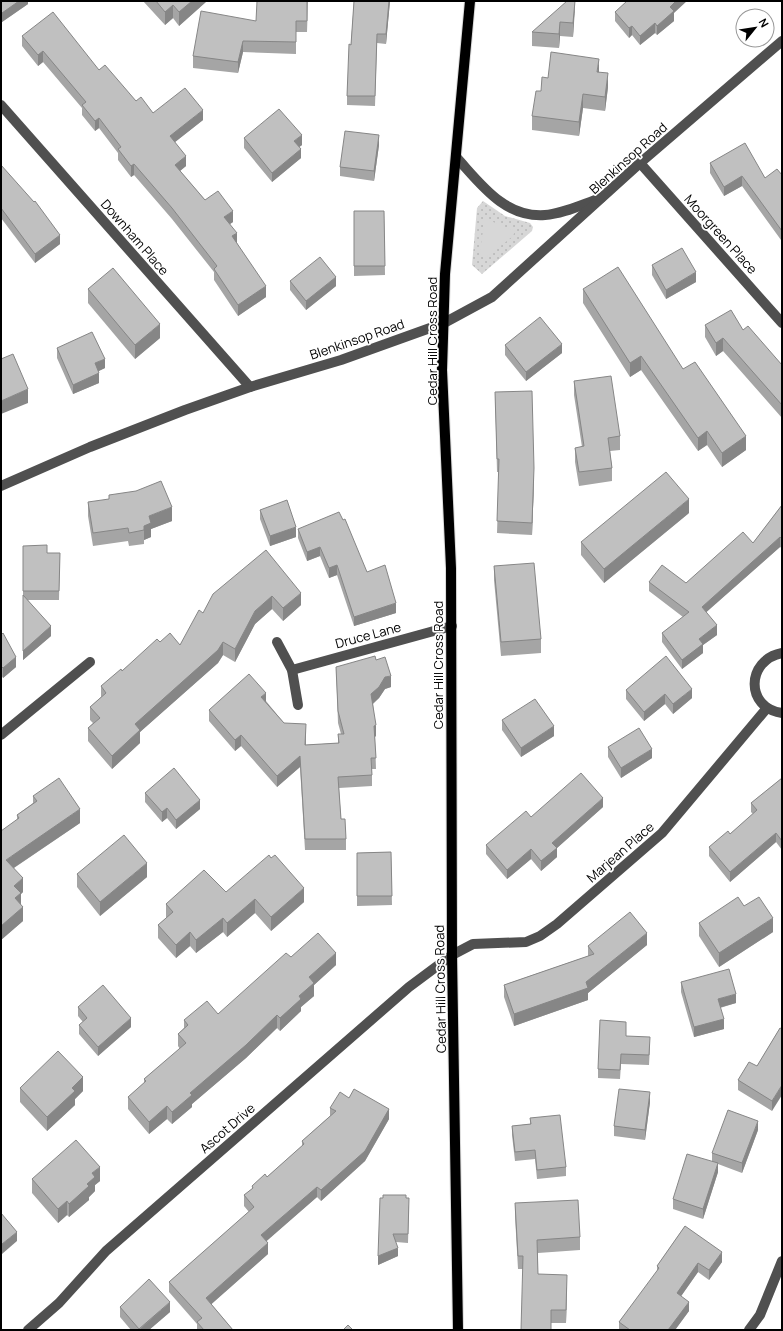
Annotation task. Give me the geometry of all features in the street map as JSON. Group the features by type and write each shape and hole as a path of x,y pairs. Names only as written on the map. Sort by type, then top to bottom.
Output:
{"main road":[{"name":"Cedar Hill Cross Road","path":"458,1330 452,955 452,626 451,568 442,370 445,274 470,1"}],"street":[{"name":"Blenkinsop Road","path":"1,486 90,447 250,387 341,360 444,323 492,296 640,163 782,41"},
{"name":"Downham Place","path":"1,105 250,387"},
{"path":"456,157 499,202 520,212 545,215 604,196"},
{"name":"Moorgreen Place","path":"640,163 782,323"},
{"name":"Druce Lane","path":"292,670 452,626"},
{"path":"277,642 292,670 298,705"},
{"path":"782,653 771,656 763,662 756,675 755,691 767,708 782,713"},
{"path":"1,735 90,662"},
{"name":"Marjean Place","path":"452,955 473,944 526,942 540,936 557,924 662,833 767,708"},
{"name":"Ascot Drive","path":"28,1330 59,1303 106,1251 409,987 452,955"},
{"path":"749,1330 760,1315 780,1277 782,1261"}],"shaded area":[{"path":"483,201 505,216 530,223 533,227 532,231 482,274 472,265 477,208"},
{"path":"486,219 515,231 513,236 484,259 480,252 484,223"}],"building":[{"path":"1,1 19,1 2,13"},
{"path":"156,1 192,1 179,12 173,5 165,12"},
{"path":"257,1 307,1 307,21 296,21 296,42 243,41 238,62 193,56 201,11 256,21"},
{"path":"354,1 389,1 386,34 377,34 375,96 347,96 349,44 351,45"},
{"path":"567,1 575,1 573,23 560,22 559,34 532,32"},
{"path":"627,1 676,1 670,7 674,11 657,26 655,23 640,36 632,26 629,28 615,12"},
{"path":"53,12 99,70 105,65 136,101 141,97 153,113 185,88 203,110 170,136 186,156 175,165 205,200 218,191 233,211 224,217 237,233 232,236 266,286 238,305 214,269 217,266 172,208 134,164 131,166 118,149 121,147 99,118 95,121 82,105 86,102 43,51 38,55 22,36"},
{"path":"551,52 599,59 597,72 608,73 605,97 583,94 579,122 532,116 536,91 541,91 542,77 548,78"},
{"path":"279,109 302,135 294,141 301,149 272,173 244,138"},
{"path":"345,131 379,135 374,171 340,167"},
{"path":"745,143 765,178 777,169 782,175 782,231 742,176 724,187 710,163"},
{"path":"1,165 34,202 35,201 60,235 35,254 1,208"},
{"path":"354,211 384,211 385,266 354,266"},
{"path":"682,248 696,272 666,290 652,265"},
{"path":"320,257 336,277 306,301 290,281"},
{"path":"618,267 683,369 695,362 746,436 722,453 707,431 698,438 641,356 630,363 583,289"},
{"path":"113,268 160,324 135,345 88,289"},
{"path":"731,310 743,330 748,326 782,365 782,405 723,338 716,343 705,325"},
{"path":"540,317 562,344 526,372 505,345"},
{"path":"92,332 105,359 95,363 99,373 73,385 57,348"},
{"path":"13,354 28,389 1,401 1,359"},
{"path":"611,376 620,436 608,438 612,468 579,472 575,448 584,446 574,381"},
{"path":"532,391 534,468 532,523 497,521 499,459 497,459 495,392"},
{"path":"666,472 689,499 604,569 581,542"},
{"path":"161,481 172,507 149,516 151,523 144,526 144,530 129,533 128,528 93,533 88,502 109,499 109,495 136,491"},
{"path":"287,500 296,527 270,536 260,510"},
{"path":"782,505 782,539 780,537 702,607 717,625 699,639 703,644 682,660 662,633 689,612 649,582 662,565 686,583 743,532 753,543"},
{"path":"339,512 343,520 345,519 367,572 385,565 396,603 354,617 337,565 329,568 320,547 307,552 298,529"},
{"path":"47,545 47,553 60,553 59,591 23,591 23,546"},
{"path":"266,550 301,593 283,608 272,596 255,611 235,649 223,642 218,650 135,724 140,730 112,756 88,728 100,718 90,707 106,693 101,686 121,669 122,671 157,639 160,642 170,633 180,645 199,610 203,613 213,594"},
{"path":"534,563 541,639 501,642 494,566"},
{"path":"23,595 51,626 23,651"},
{"path":"3,633 16,657 3,668 1,666 1,635"},
{"path":"375,656 376,660 385,657 391,676 385,677 379,687 371,694 376,725 374,726 376,758 371,758 372,775 338,777 341,819 345,819 346,839 305,839 300,756 277,776 241,735 235,740 209,710 249,674 266,693 261,697 284,723 306,724 305,745 339,743 338,734 344,734 338,711 336,667"},
{"path":"666,656 692,689 673,704 665,694 644,712 626,690"},
{"path":"535,699 554,726 521,748 502,720"},
{"path":"639,728 652,749 621,768 608,747"},
{"path":"174,768 200,800 176,820 167,808 162,812 145,793"},
{"path":"581,773 603,798 552,843 557,848 541,861 531,849 507,870 486,845 526,811 531,817"},
{"path":"59,778 80,809 6,860 23,878 14,886 21,893 15,898 23,907 1,926 1,831 19,818 17,815 37,801 33,796"},
{"path":"782,778 782,841 776,833 730,872 709,847 728,831 730,834 757,810 751,803"},
{"path":"124,835 147,863 100,902 77,874"},
{"path":"391,852 392,896 357,896 357,853"},
{"path":"269,855 271,858 275,855 304,888 271,917 255,899 227,923 223,918 196,940 190,932 176,945 158,925 173,912 166,904 204,870 226,892"},
{"path":"738,897 744,906 759,897 773,918 719,953 699,923"},
{"path":"630,912 647,933 586,982 588,988 514,1014 504,985 594,954 588,946"},
{"path":"318,933 336,953 309,977 314,983 299,996 301,999 280,1018 277,1015 246,1045 190,1093 192,1095 172,1112 167,1106 149,1122 128,1097 146,1081 144,1079 186,1043 178,1034 188,1025 184,1020 207,1001 218,1014 286,953 291,957"},
{"path":"729,969 736,994 718,999 724,1019 694,1027 681,982"},
{"path":"103,985 131,1018 98,1047 79,1025 87,1018 78,1007"},
{"path":"600,1020 626,1022 626,1036 650,1037 649,1055 621,1054 620,1070 598,1069"},
{"path":"780,1028 782,1029 782,1085 772,1101 738,1080 749,1062 757,1066"},
{"path":"58,1051 83,1077 72,1088 75,1091 47,1117 20,1088"},
{"path":"354,1089 389,1109 365,1151 321,1190 317,1187 261,1235 268,1243 206,1298 233,1330 204,1330 197,1322 202,1318 169,1282 254,1207 244,1195 253,1188 252,1186 265,1174 267,1177 304,1144 302,1141 336,1111 330,1108 340,1092 349,1098"},
{"path":"619,1089 650,1092 645,1130 614,1126"},
{"path":"728,1110 758,1121 742,1163 712,1153"},
{"path":"560,1115 566,1167 537,1170 535,1150 515,1152 512,1126 531,1124 530,1118"},
{"path":"76,1140 100,1167 92,1173 95,1177 87,1184 89,1186 69,1204 67,1201 58,1209 32,1179"},
{"path":"687,1154 718,1163 703,1209 673,1199"},
{"path":"383,1195 406,1195 406,1198 409,1198 408,1234 393,1234 398,1248 378,1256 380,1198 383,1198"},
{"path":"578,1200 580,1237 537,1240 538,1274 567,1275 566,1310 551,1310 551,1330 521,1330 523,1256 518,1256 515,1203"},
{"path":"1,1213 17,1232 2,1244 1,1244"},
{"path":"685,1226 722,1252 709,1270 698,1263 677,1293 689,1302 668,1330 630,1330 619,1322 659,1268 657,1266"},
{"path":"149,1279 170,1302 139,1329 120,1307"},
{"path":"348,1325 353,1330 343,1330"}]}
